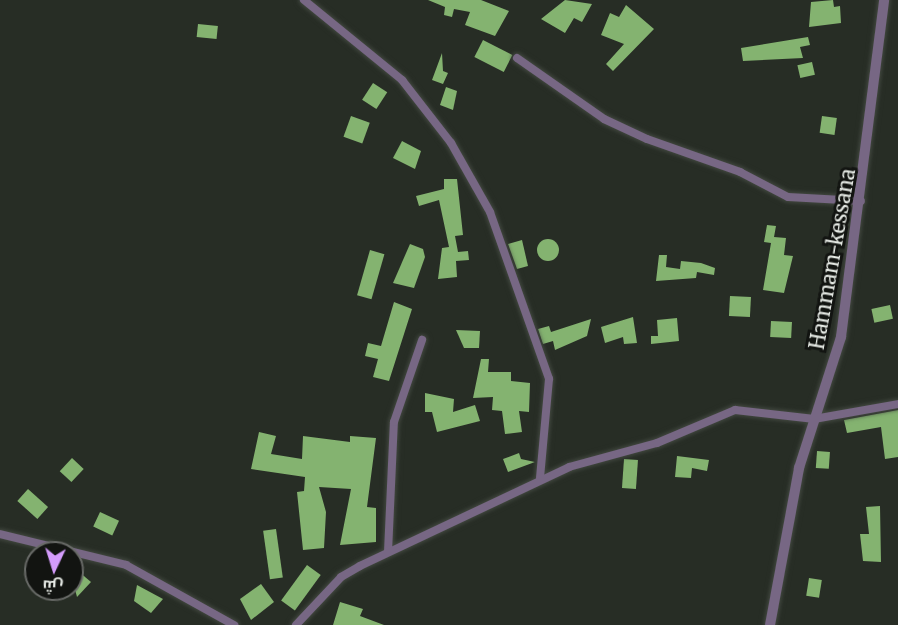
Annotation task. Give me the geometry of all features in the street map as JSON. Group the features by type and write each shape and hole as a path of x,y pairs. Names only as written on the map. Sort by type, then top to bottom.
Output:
{"street":[{"path":"304,0 402,80 450,143 490,212 549,379 540,478"},
{"name":"Hammam-kessana","path":"770,625 799,468 841,337 861,201 884,0"},
{"path":"517,58 595,114 647,139 740,172 788,197 861,201"},
{"path":"388,552 394,422 422,340"},
{"path":"296,625 341,577 540,478 657,443 735,410 814,419 898,404"},
{"path":"0,534 126,565 234,625"}],"building":[{"path":"428,0 481,0 509,11 495,36 465,25 470,12 454,9 452,17 444,15 445,7"},
{"path":"565,0 592,4 582,22 574,18 565,33 541,19"},
{"path":"833,0 834,7 840,6 841,23 809,27 811,2"},
{"path":"626,5 654,29 613,71 606,64 624,44 601,35 610,13 619,17"},
{"path":"198,24 218,26 217,39 197,37"},
{"path":"808,37 810,45 800,47 803,58 743,61 741,48"},
{"path":"483,40 512,55 504,72 474,57"},
{"path":"442,53 443,71 448,73 443,84 432,80"},
{"path":"812,62 815,75 800,78 797,65"},
{"path":"373,83 387,92 376,109 362,100"},
{"path":"446,87 457,91 453,110 440,105"},
{"path":"351,116 370,123 362,144 343,137"},
{"path":"822,116 837,118 834,135 820,133"},
{"path":"402,141 421,151 415,169 393,158"},
{"path":"444,179 457,179 463,235 455,236 458,252 468,251 469,260 456,261 457,277 438,279 442,248 449,247 439,200 419,206 416,196 444,189"},
{"path":"767,225 776,226 774,237 786,238 784,255 793,256 784,293 763,290 771,243 764,242"},
{"path":"548,239 556,242 559,250 556,258 548,261 540,258 537,250 540,242"},
{"path":"522,240 528,266 517,269 508,244"},
{"path":"410,244 423,249 425,257 414,288 393,283"},
{"path":"370,250 384,254 371,299 357,295"},
{"path":"659,255 667,255 666,267 680,269 681,261 701,263 715,268 714,275 697,272 696,278 656,281"},
{"path":"730,296 751,297 750,317 729,316"},
{"path":"394,302 412,309 389,381 373,377 378,359 365,356 368,343 381,346"},
{"path":"890,305 893,319 874,323 871,309"},
{"path":"633,317 637,343 624,344 623,337 605,343 601,327"},
{"path":"677,318 679,341 651,344 651,336 658,336 657,320"},
{"path":"591,319 587,336 555,350 553,341 543,344 538,329 549,326 551,332"},
{"path":"771,321 792,322 791,338 770,337"},
{"path":"456,330 480,331 479,348 464,348"},
{"path":"481,359 489,359 488,372 511,372 511,381 530,383 529,412 519,411 522,432 505,434 502,411 492,410 493,397 473,398"},
{"path":"425,393 454,399 453,412 475,405 480,421 437,432 432,412 425,412"},
{"path":"898,410 898,457 885,459 881,427 847,433 844,420"},
{"path":"259,432 276,436 271,454 302,459 303,436 350,442 350,436 376,438 367,507 376,508 376,542 340,545 351,489 319,487 326,512 324,548 303,550 297,492 304,491 305,477 251,469"},
{"path":"817,451 830,452 829,469 816,468"},
{"path":"519,453 521,459 535,462 508,472 503,459"},
{"path":"677,456 709,460 707,471 692,468 691,478 675,477"},
{"path":"72,458 84,469 71,482 60,471"},
{"path":"624,459 638,460 636,489 622,488"},
{"path":"28,489 48,507 37,519 17,501"},
{"path":"880,506 881,562 863,561 860,534 869,534 866,507"},
{"path":"100,512 119,521 112,535 93,527"},
{"path":"276,529 283,578 270,579 263,531"},
{"path":"307,565 321,575 295,611 281,601"},
{"path":"84,576 91,582 84,590"},
{"path":"809,578 822,580 819,598 806,596"},
{"path":"261,584 274,602 251,620 240,599"},
{"path":"137,585 163,599 151,613 134,601"},
{"path":"340,602 363,609 360,616 384,625 333,625"}]}
